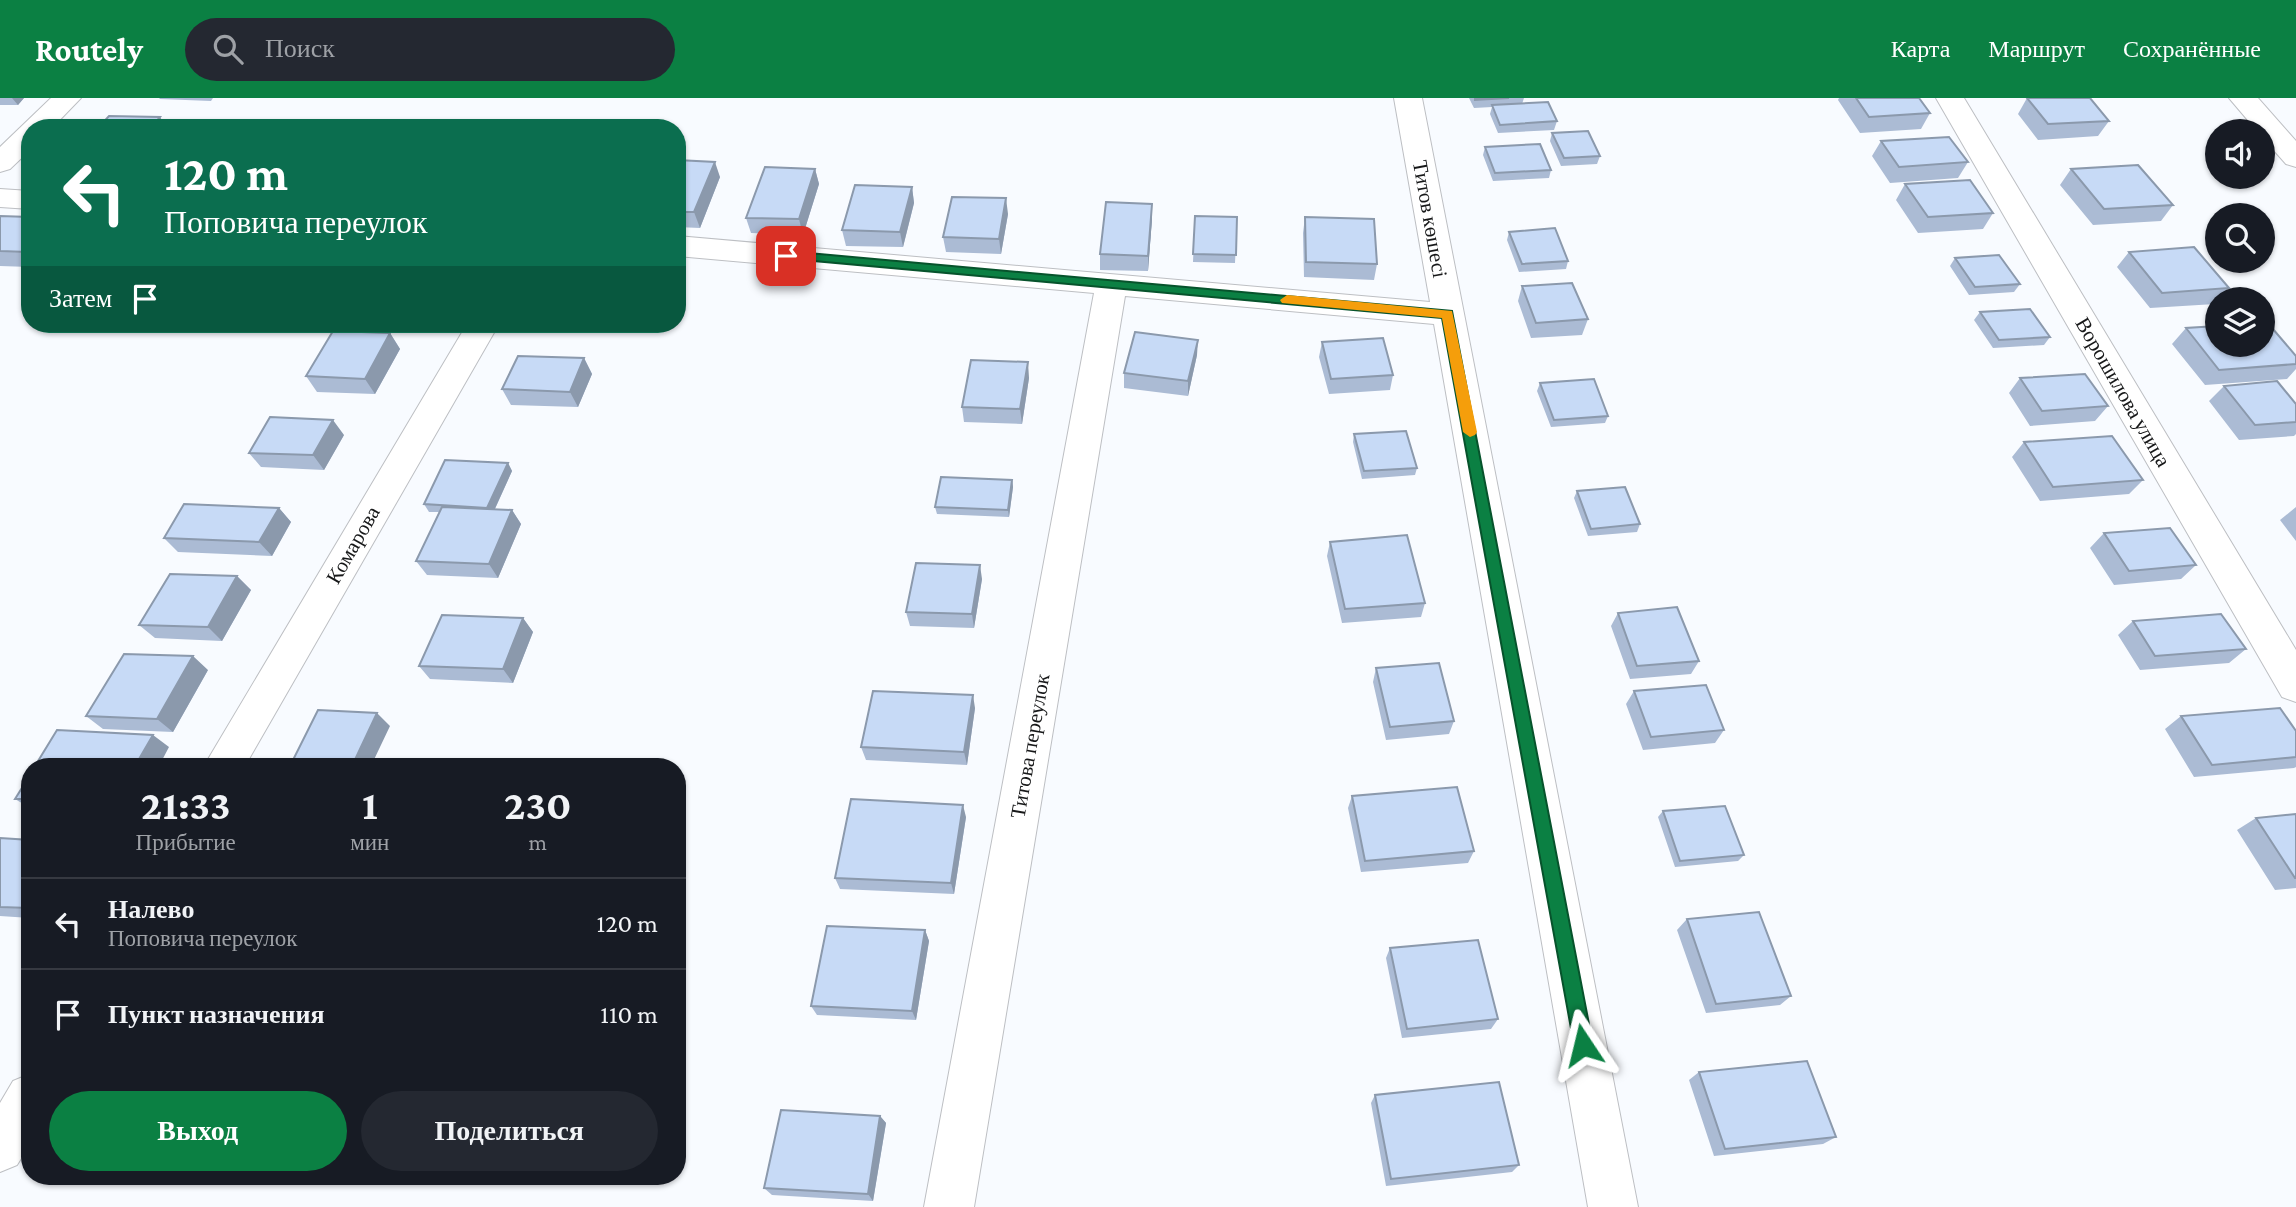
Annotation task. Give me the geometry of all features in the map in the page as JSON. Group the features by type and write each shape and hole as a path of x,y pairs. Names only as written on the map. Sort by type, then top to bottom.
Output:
{"street":[{"path":"45,119 67,98"},
{"name":"Титов көшесі","path":"1408,98 1614,1207"},
{"name":"Ворошилова улица","path":"1951,98 2296,685"},
{"path":"2243,98 2296,159"},
{"path":"0,163 21,143"},
{"path":"0,198 21,199"},
{"path":"686,247 1448,314"},
{"name":"Титова переулок","path":"949,1207 1111,284"},
{"name":"Комарова","path":"229,758 478,333"},
{"path":"0,1148 21,1113"}],"building":[{"path":"1475,98 1509,98 1475,100"},
{"path":"1856,98 1919,98 1930,113 1869,117"},
{"path":"2027,98 2090,98 2109,121 2048,124"},
{"path":"1548,102 1557,121 1500,125 1492,105"},
{"path":"109,116 160,117 158,119 106,119"},
{"path":"1588,131 1600,156 1564,158 1552,133"},
{"path":"1949,137 1968,162 1899,167 1881,141"},
{"path":"1540,144 1551,170 1495,173 1485,147"},
{"path":"686,160 715,162 694,212 686,212"},
{"path":"2138,165 2173,205 2104,209 2071,169"},
{"path":"765,167 815,169 799,219 746,218"},
{"path":"1970,180 1993,213 1928,217 1905,184"},
{"path":"855,185 912,187 900,232 842,230"},
{"path":"952,197 1006,198 999,239 943,237"},
{"path":"1106,202 1152,204 1148,256 1100,254"},
{"path":"0,216 21,217 21,252 0,251"},
{"path":"1195,216 1237,217 1236,255 1193,254"},
{"path":"1305,217 1374,219 1377,264 1306,262"},
{"path":"1555,228 1568,261 1522,264 1509,232"},
{"path":"2194,247 2205,260 2205,273 2216,273 2228,287 2162,293 2129,252"},
{"path":"1999,255 2020,284 1975,287 1955,258"},
{"path":"1572,283 1588,319 1536,323 1522,286"},
{"path":"2030,309 2050,337 1999,340 1980,312"},
{"path":"2205,327 2205,352 2186,328"},
{"path":"2275,331 2296,356 2296,364 2219,370 2209,357 2275,357"},
{"path":"1135,332 1198,340 1188,381 1124,373"},
{"path":"332,333 390,333 365,379 306,376"},
{"path":"1383,338 1393,375 1331,379 1322,342"},
{"path":"518,356 584,358 570,392 502,389"},
{"path":"971,360 1028,362 1020,409 962,407"},
{"path":"2085,374 2108,406 2042,411 2020,378"},
{"path":"1594,379 1608,416 1554,420 1540,383"},
{"path":"2277,381 2296,404 2296,422 2255,425 2224,386"},
{"path":"270,417 333,420 313,455 249,453"},
{"path":"1406,431 1417,468 1364,471 1354,434"},
{"path":"2112,436 2143,480 2053,487 2024,442"},
{"path":"445,460 508,463 487,508 424,504"},
{"path":"941,477 1012,480 1008,510 935,507"},
{"path":"1625,487 1640,524 1591,529 1577,491"},
{"path":"184,504 279,508 259,542 164,538"},
{"path":"442,507 512,510 489,564 416,561"},
{"path":"2170,528 2196,565 2129,571 2104,533"},
{"path":"1407,535 1425,603 1345,609 1330,542"},
{"path":"916,563 980,565 972,614 906,612"},
{"path":"170,574 237,576 208,627 139,625"},
{"path":"1677,607 1699,661 1637,666 1618,613"},
{"path":"2221,614 2246,649 2155,656 2133,621"},
{"path":"442,615 523,618 503,669 419,666"},
{"path":"124,654 193,656 157,719 86,716"},
{"path":"1439,663 1454,721 1390,727 1376,668"},
{"path":"1706,685 1724,730 1651,737 1634,691"},
{"path":"873,691 973,695 964,752 861,747"},
{"path":"2280,708 2296,731 2296,757 2212,765 2181,716"},
{"path":"318,710 377,713 356,758 294,758"},
{"path":"57,730 153,735 140,758 40,758"},
{"path":"1457,787 1474,851 1365,861 1352,796"},
{"path":"851,799 963,805 951,883 835,878"},
{"path":"1725,806 1744,855 1680,861 1663,811"},
{"path":"2296,814 2296,878 2295,878 2256,818"},
{"path":"0,838 21,839 21,908 0,907"},
{"path":"1759,912 1791,996 1716,1004 1687,919"},
{"path":"827,926 925,930 912,1011 811,1006"},
{"path":"1478,940 1498,1019 1407,1029 1390,948"},
{"path":"1807,1061 1836,1137 1725,1149 1699,1072"},
{"path":"1499,1082 1519,1165 1391,1179 1375,1095"},
{"path":"781,1110 880,1116 868,1194 764,1188"}],"slow traffic":[{"path":"1287,300 1448,314 1470,432"}],"route":[{"path":"786,256 1448,314 1583,1045"}]}
